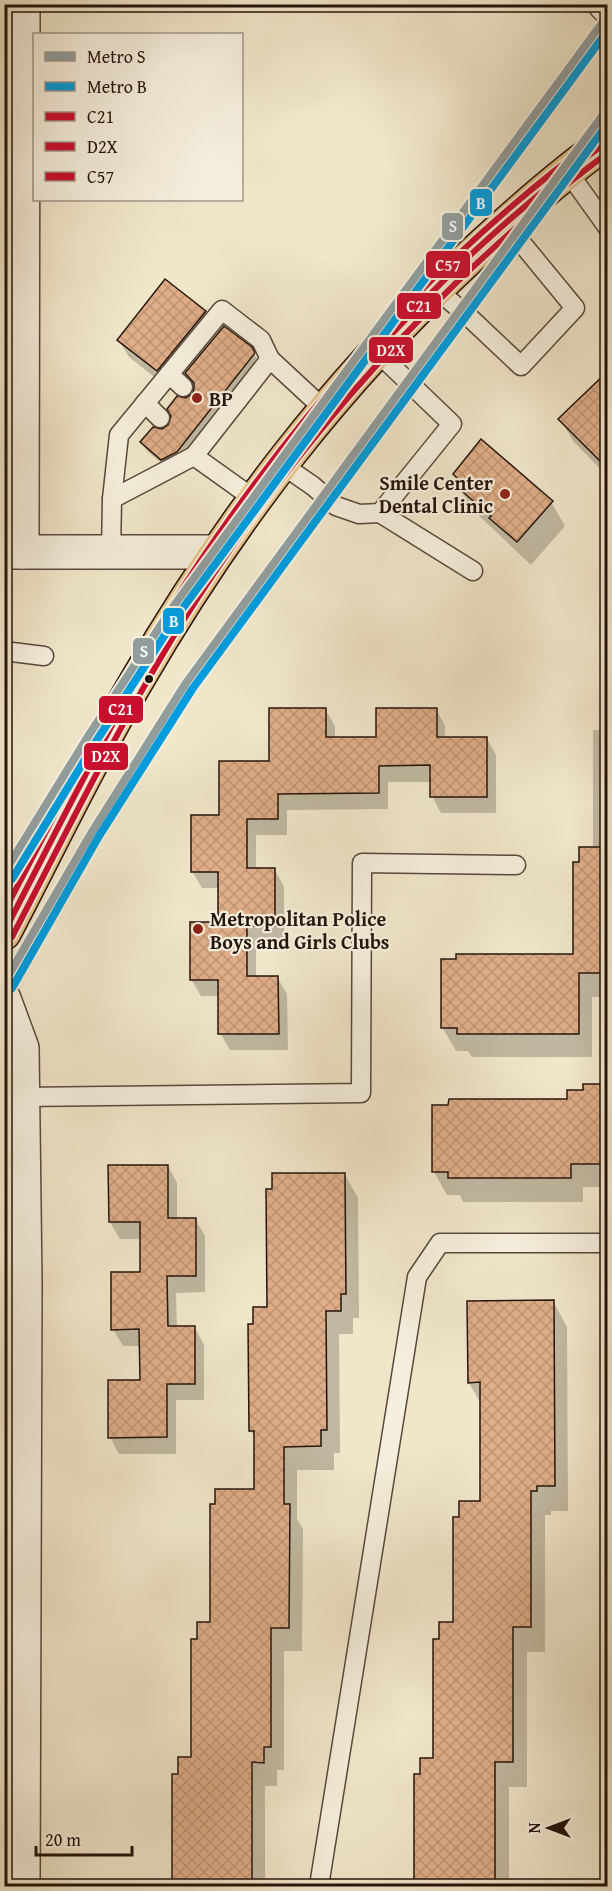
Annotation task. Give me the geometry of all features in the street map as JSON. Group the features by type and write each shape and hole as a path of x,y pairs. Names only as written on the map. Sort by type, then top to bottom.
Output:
{"main road":[{"path":"4,933 136,682 217,552 254,499 325,410 376,351 436,290 506,224 608,141"}],"street":[{"path":"23,4 14,331 13,552 217,552"},
{"path":"4,999 22,1048 25,1283 14,1472 14,1739 23,1887"}],"lane":[{"path":"568,172 608,228"},
{"path":"436,290 469,317 521,366 575,309 506,224"},
{"path":"111,552 112,499 119,435 169,374 199,353 222,310 261,340 270,359 325,410"},
{"path":"376,351 452,424 380,513"},
{"path":"112,499 194,448 240,385 270,359"},
{"path":"169,374 183,387"},
{"path":"145,403 160,418"},
{"path":"194,448 254,499"},
{"path":"281,464 313,486 336,506 359,514 380,513 473,571"},
{"path":"4,651 45,656"},
{"path":"22,1097 361,1093 362,863 516,865"},
{"path":"319,1887 417,1277 440,1244 608,1243"}],"building":[{"path":"165,279 206,311 157,371 117,340"},
{"name":"BP","path":"224,326 252,347 255,353 177,452 161,460 140,442 153,427 162,429 168,425 171,416 167,409 177,396 186,398 192,394 194,383 185,373"},
{"path":"608,371 608,469 558,419"},
{"name":"Smile Center Dental Clinic","path":"481,439 553,501 517,542 457,487 461,482 453,474"},
{"path":"269,708 326,708 326,737 376,737 376,708 437,708 437,737 487,737 487,797 430,797 430,765 379,766 379,793 278,794 278,819 247,819 247,868 275,868 275,926 247,926 247,976 278,976 279,1034 218,1034 218,980 190,980 190,922 218,922 218,872 191,872 191,815 219,815 219,761 269,761"},
{"path":"579,847 608,847 608,973 579,973 579,1034 457,1034 457,1028 441,1028 441,959 456,959 456,954 573,954 573,862 579,862"},
{"path":"583,1084 608,1084 608,1164 571,1164 571,1178 448,1178 448,1172 432,1172 432,1105 448,1105 449,1099 567,1099 567,1090 583,1090"},
{"path":"108,1165 168,1165 168,1218 196,1218 196,1276 167,1276 168,1326 195,1326 195,1384 167,1384 167,1437 108,1438 108,1380 140,1380 139,1329 111,1330 111,1272 140,1272 140,1222 109,1222"},
{"path":"272,1173 345,1173 346,1294 341,1294 341,1311 326,1311 327,1430 321,1430 321,1446 284,1447 284,1504 290,1504 289,1628 271,1628 271,1747 264,1747 264,1763 252,1762 252,1881 245,1881 245,1887 177,1887 177,1881 172,1881 172,1774 178,1774 178,1757 191,1757 191,1639 197,1639 197,1622 210,1622 210,1504 215,1504 215,1489 254,1489 254,1431 249,1431 248,1324 253,1324 253,1307 267,1307 266,1189 272,1189"},
{"path":"554,1300 555,1486 537,1486 537,1491 531,1491 531,1627 513,1627 513,1762 495,1762 495,1880 488,1880 488,1887 420,1887 420,1881 414,1881 414,1774 420,1774 420,1758 433,1758 433,1639 439,1639 439,1622 453,1622 453,1517 459,1517 459,1501 480,1501 480,1382 468,1383 467,1301"}],"metro line":[{"name":"S","path":"4,873 87,738 170,611 608,15"},
{"name":"B","path":"12,879 95,743 177,616 608,30"},
{"name":"S","path":"4,983 92,832 186,683 608,108"},
{"name":"B","path":"12,988 99,836 193,688 608,123"}],"transit line":[{"name":"C57","path":"4,912 81,764 163,619 255,483 360,355 417,295 476,237 603,134"},
{"name":"C21","path":"4,932 150,659 217,553 265,487 315,423 423,301 482,244 543,191 608,141"},
{"name":"D2X","path":"12,937 92,782 178,629 239,536 272,491 342,405 417,322 511,232 568,183 608,153"}],"place":[{"name":"BP","path":"197,398"},
{"name":"Smile Center Dental Clinic","path":"505,494"},
{"name":"Metropolitan Police Boys and Girls Clubs","path":"198,929"}]}
